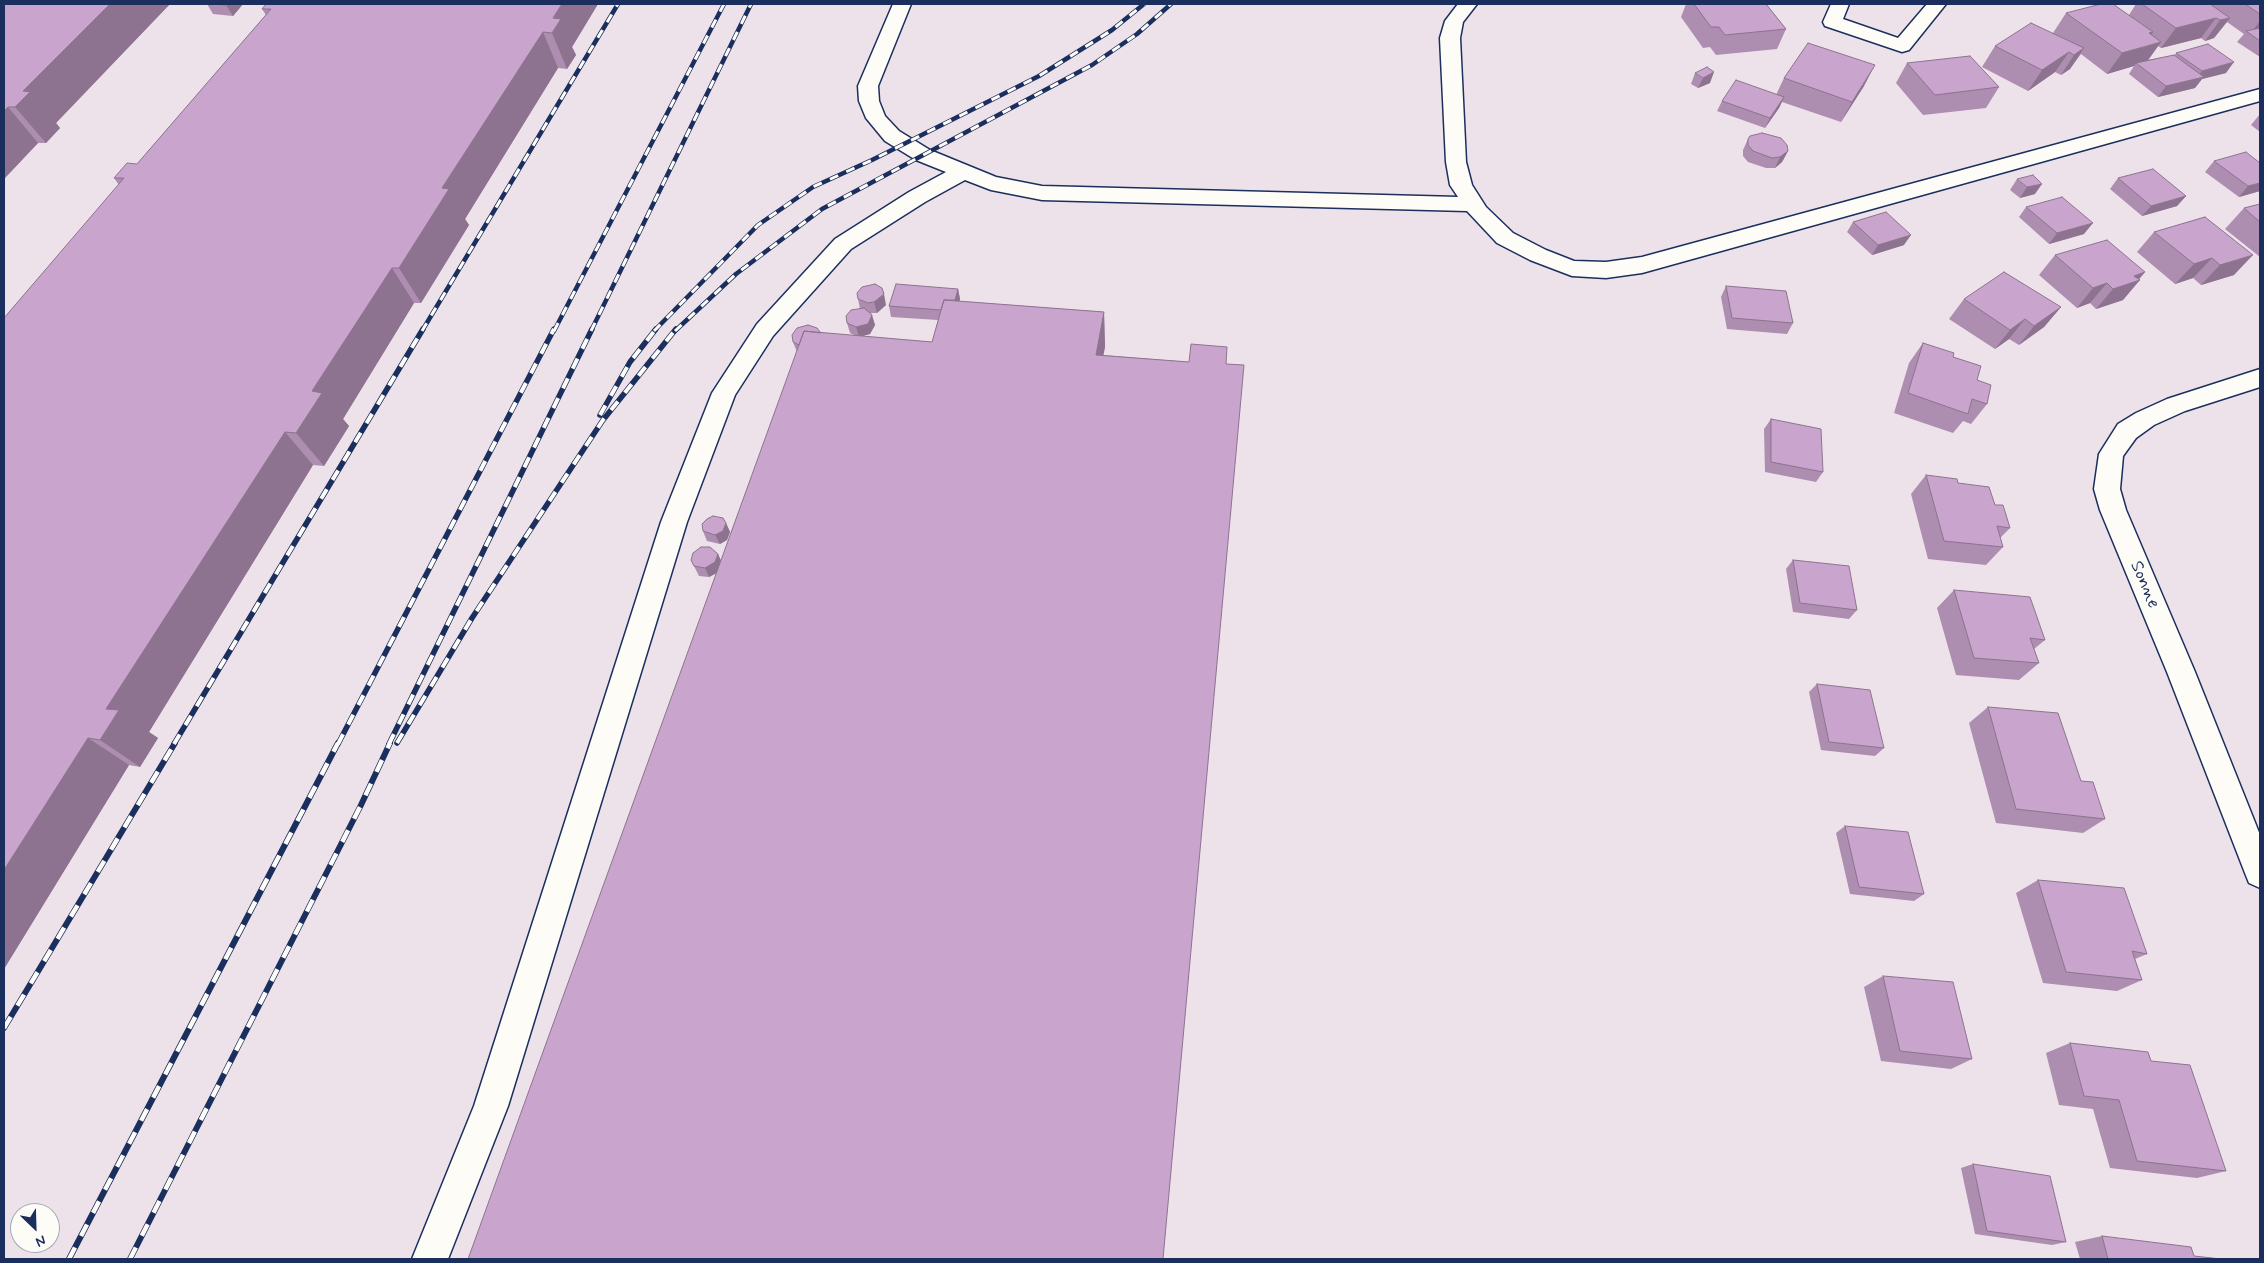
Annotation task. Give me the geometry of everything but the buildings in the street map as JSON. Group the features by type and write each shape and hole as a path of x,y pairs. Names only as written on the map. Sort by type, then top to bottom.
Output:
{"street":[{"path":"902,4 868,86 869,101 876,118 892,136 923,155 991,183 1042,193 1473,204"},
{"path":"1468,4 1454,21 1450,38 1456,162 1461,185 1478,212 1504,238 1538,255 1572,268 1606,270 1642,265 2260,96"},
{"path":"1840,4 1832,22 1902,46 1937,4"},
{"path":"430,1259 491,1106 674,522 724,393 765,330 843,244 917,197 963,172"},
{"name":"Sonne","path":"2260,378 2176,405 2145,419 2127,431 2111,454 2107,489 2113,510 2181,672 2260,873"}],"railway":[{"path":"422,331 618,4"},
{"path":"554,331 724,4"},
{"path":"591,331 751,4"},
{"path":"654,331 758,225 813,187 872,160 1039,76 1112,30 1144,4"},
{"path":"675,331 736,274 822,209 1092,65 1137,34 1171,4"},
{"path":"174,744 423,329"},
{"path":"338,744 554,329"},
{"path":"389,744 592,329"},
{"path":"600,415 630,362 656,329"},
{"path":"397,743 472,618 603,420 676,329"},
{"path":"4,1028 175,743"},
{"path":"69,1259 338,743"},
{"path":"130,1259 361,805 390,743"}]}
